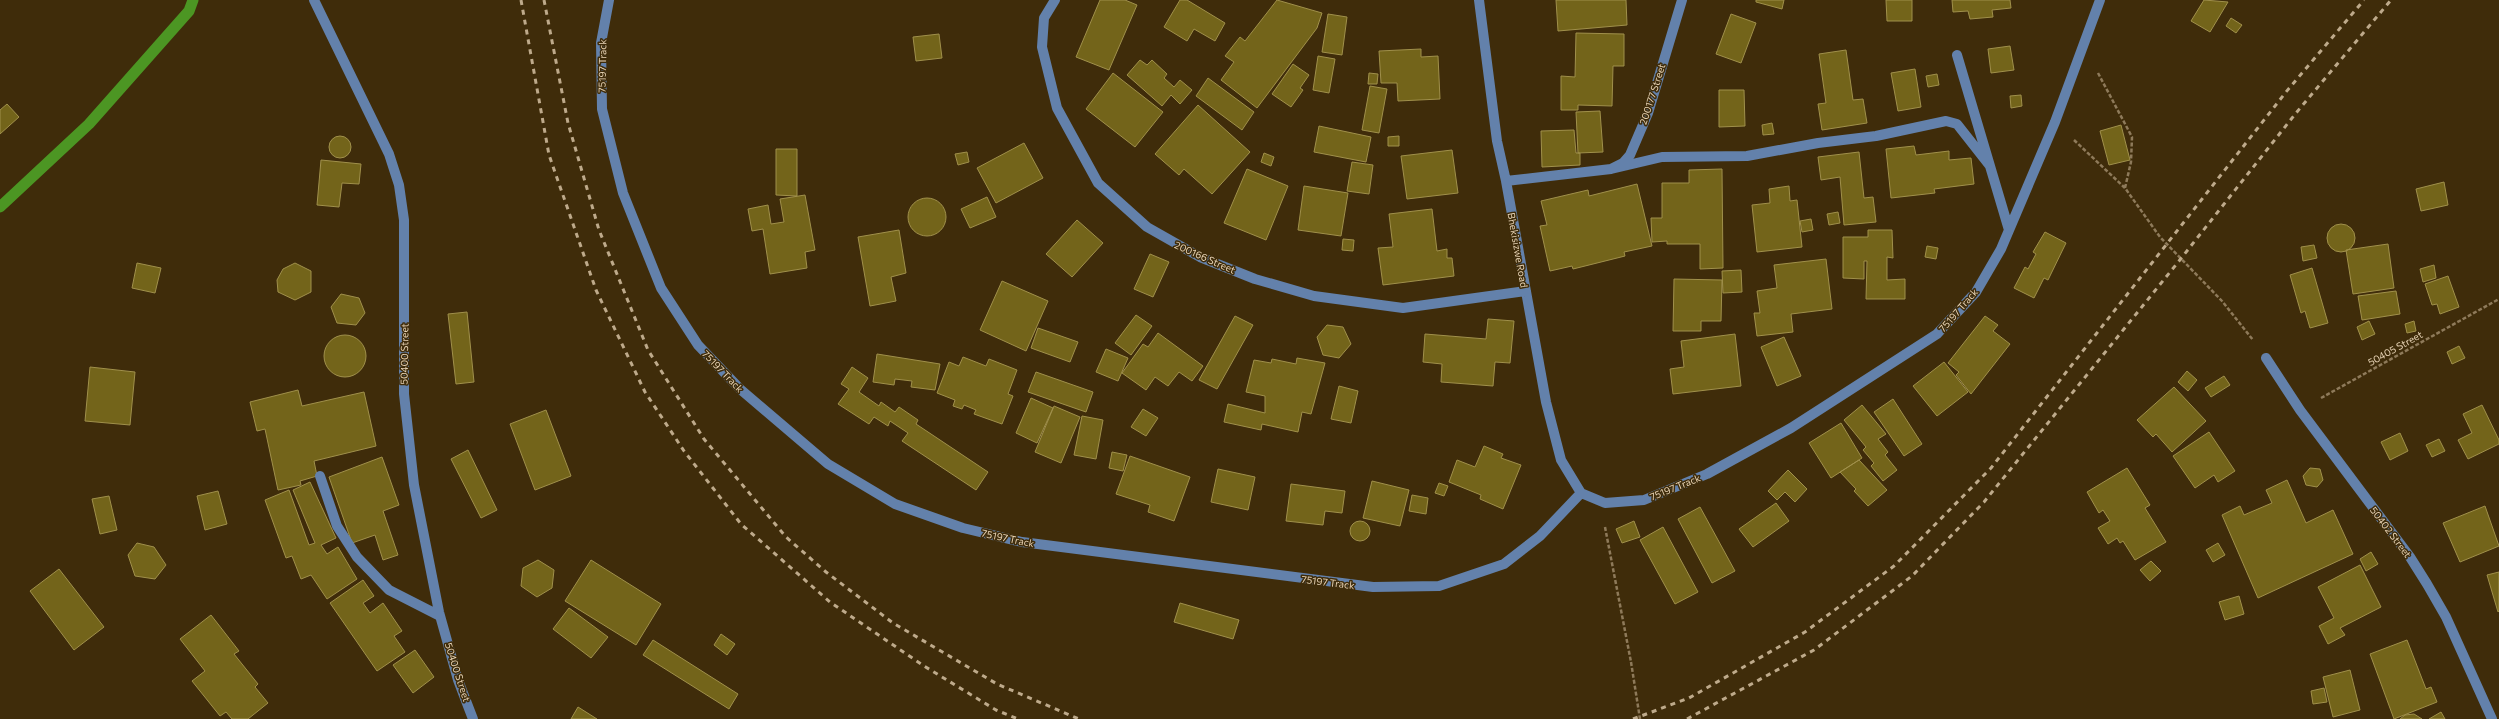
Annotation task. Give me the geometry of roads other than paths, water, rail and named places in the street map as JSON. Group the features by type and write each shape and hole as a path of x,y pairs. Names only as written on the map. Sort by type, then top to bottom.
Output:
{"street":[{"name":"50400 Street","path":"314,0 389,154 399,185 404,220 404,394 414,484 440,616 458,680 473,719"},
{"name":"75197 Track","path":"609,0 601,42 602,109 623,193 661,288 698,345 740,389 828,464 895,504 963,528 1022,542 1373,587 1439,586 1504,564 1540,536 1581,493 1605,504 1644,500 1707,474 1791,428 1937,334 1976,292 2009,230 2055,122 2100,0"},
{"name":"200166 Street","path":"1055,0 1044,18 1042,47 1057,108 1098,182 1147,227 1172,242 1221,265 1255,279 1314,296 1403,308 1526,291"},
{"name":"Bhekisizwe Road","path":"1479,0 1488,85 1497,141 1506,181 1546,402 1561,460 1581,493"},
{"name":"200177 Street","path":"1506,181 1611,169 1624,163 1630,155 1648,113 1674,21 1682,0"},
{"path":"1957,55 2009,230"},
{"path":"1611,169 1662,157 1747,156 1876,136 1946,121 1957,124 1990,166"},
{"name":"50402 Street","path":"2266,358 2300,410 2410,558 2427,584 2446,617 2492,719"},
{"path":"320,476 337,526 357,556 389,590 440,616"}],"waterway":[{"path":"0,207 89,124 189,11 193,0"}],"railway":[{"path":"521,0 549,155 596,290 645,392 684,451 741,524 830,602 924,666 996,710 1018,719"},
{"path":"544,0 568,123 599,230 648,350 704,439 786,537 826,572 893,623 997,684 1079,719"},
{"path":"1633,719 1689,698 1805,632 1894,566 1991,468 2286,92 2364,0"},
{"path":"1687,719 1814,650 1912,576 1984,502 2179,261 2296,113 2391,0"}]}
